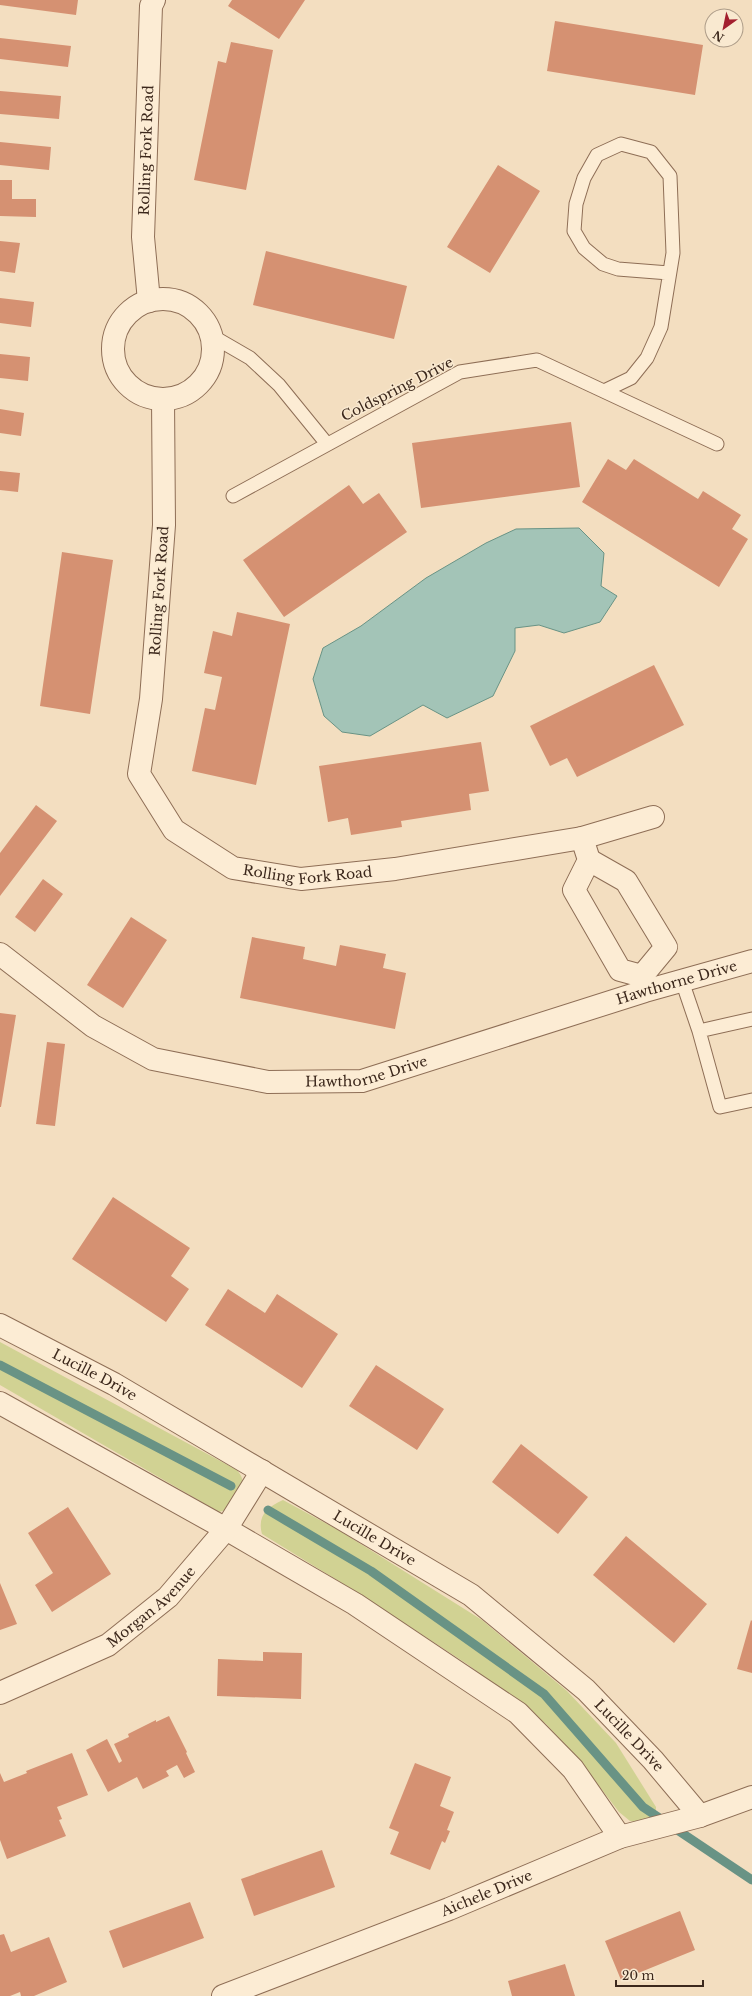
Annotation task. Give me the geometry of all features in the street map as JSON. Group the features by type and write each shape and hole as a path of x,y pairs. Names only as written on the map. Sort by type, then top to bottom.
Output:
{"street":[{"name":"Rolling Fork Road","path":"149,300 143,237 151,6 154,0"},
{"path":"166,299 182,302 195,310 212,336 214,352 210,367 202,381 191,391 176,398 163,399 142,395 128,385 118,370 113,354 115,336 122,321 134,308 149,300 166,299"},
{"name":"Rolling Fork Road","path":"163,399 164,525 151,699 140,774 174,830 233,868 301,879 395,869 582,838 653,817"},
{"path":"582,838 589,860 626,880 666,947 644,983 620,970 574,890 589,860"},
{"name":"Hawthorne Drive","path":"0,954 93,1026 152,1059 268,1082 362,1081 644,983 682,981 752,961"},
{"name":"Lucille Drive","path":"0,1325 114,1384 471,1595 586,1690 653,1760 700,1816"},
{"path":"0,1403 226,1529 355,1604 518,1713 573,1769 620,1837"},
{"name":"Morgan Avenue","path":"0,1693 108,1645 168,1597 226,1529 262,1471"},
{"name":"Aichele Drive","path":"223,1996 449,1909 620,1837 700,1816 752,1797"}],"lane":[{"path":"604,391 631,378 647,358 661,327 673,252 670,176 651,152 621,144 597,155 584,178 576,204 574,231 584,248 603,264 618,269 669,273"},
{"path":"212,336 250,358 279,385 327,444"},
{"name":"Coldspring Drive","path":"233,496 460,372 537,360 717,444"},
{"path":"682,981 699,1032 720,1107 752,1100"},
{"path":"699,1032 752,1019"}],"green space":[{"path":"0,1342 237,1470 243,1481 243,1485 240,1494 230,1509 219,1512 0,1385"},
{"path":"283,1500 340,1531 482,1620 567,1691 616,1743 656,1807 656,1813 646,1821 640,1823 630,1821 619,1812 579,1760 546,1724 467,1664 358,1593 262,1534 262,1517 268,1509"}],"shaded area":[{"path":"579,528 604,553 601,586 617,596 600,622 564,633 539,625 515,628 515,651 493,696 447,718 423,705 370,736 342,732 324,716 313,679 323,648 361,626 426,578 486,543 516,529"}],"building":[{"path":"0,0 78,0 76,15 0,5"},
{"path":"232,0 305,0 279,39 228,6"},
{"path":"555,21 703,45 695,95 547,71"},
{"path":"0,38 71,46 68,67 0,59"},
{"path":"231,42 273,50 246,190 194,180 218,61 226,63"},
{"path":"0,91 61,96 59,119 0,114"},
{"path":"0,142 51,147 49,170 0,165"},
{"path":"498,165 540,191 490,273 447,247"},
{"path":"0,180 12,180 12,199 36,199 36,217 0,216"},
{"path":"0,241 20,243 15,273 0,271"},
{"path":"266,251 407,286 394,339 253,305"},
{"path":"0,298 34,302 31,327 0,323"},
{"path":"0,354 30,357 28,381 0,378"},
{"path":"0,409 24,413 21,436 0,433"},
{"path":"571,422 580,487 421,508 412,443"},
{"path":"608,459 626,470 634,459 698,499 703,491 741,515 732,529 748,539 719,587 582,502"},
{"path":"0,471 20,473 18,492 0,490"},
{"path":"349,485 363,504 379,493 407,532 284,617 243,560"},
{"path":"62,552 113,560 90,714 40,706"},
{"path":"237,612 290,624 256,785 192,771 205,708 215,710 222,677 204,673 213,631 232,636"},
{"path":"654,665 684,725 577,777 567,758 550,766 530,726"},
{"path":"481,742 489,791 469,794 471,810 401,821 402,827 351,835 348,818 328,822 319,766"},
{"path":"36,805 57,821 0,896 0,853"},
{"path":"43,879 63,894 35,932 15,917"},
{"path":"131,917 167,940 123,1008 87,985"},
{"path":"252,937 305,947 303,959 336,966 340,945 386,954 383,968 406,973 395,1029 240,998"},
{"path":"0,1013 16,1015 1,1107 0,1107"},
{"path":"47,1042 65,1044 55,1126 36,1124"},
{"path":"113,1197 190,1248 171,1276 189,1289 166,1322 72,1259"},
{"path":"228,1289 265,1313 277,1294 338,1334 302,1388 205,1325"},
{"path":"376,1365 444,1409 417,1450 349,1406"},
{"path":"521,1444 588,1497 558,1534 492,1482"},
{"path":"68,1507 111,1574 52,1612 35,1585 53,1573 28,1533"},
{"path":"626,1536 707,1604 674,1643 593,1575"},
{"path":"0,1583 17,1624 0,1630"},
{"path":"751,1620 752,1621 752,1673 737,1669"},
{"path":"263,1652 302,1653 301,1699 217,1696 218,1659 263,1661"},
{"path":"169,1716 195,1772 184,1778 177,1765 166,1771 169,1776 143,1789 137,1777 108,1792 86,1750 107,1739 119,1763 122,1761 114,1744 129,1737 128,1734 156,1720 156,1722"},
{"path":"72,1753 88,1795 57,1807 62,1819 59,1820 66,1836 7,1859 0,1840 0,1773 4,1782 27,1773 26,1771"},
{"path":"415,1763 451,1777 440,1806 454,1812 447,1830 450,1831 445,1843 442,1841 430,1870 390,1854 399,1832 389,1828"},
{"path":"322,1850 335,1887 254,1916 241,1879"},
{"path":"190,1902 204,1938 123,1968 109,1931"},
{"path":"680,1911 695,1950 621,1980 605,1941"},
{"path":"4,1934 11,1952 49,1937 67,1982 34,1996 21,1996 20,1992 10,1996 0,1996 0,1935"},
{"path":"565,1964 575,1996 512,1996 508,1981"}],"waterway":[{"path":"0,1365 231,1486"},
{"path":"268,1510 371,1571 544,1694 643,1807 752,1880"}]}
